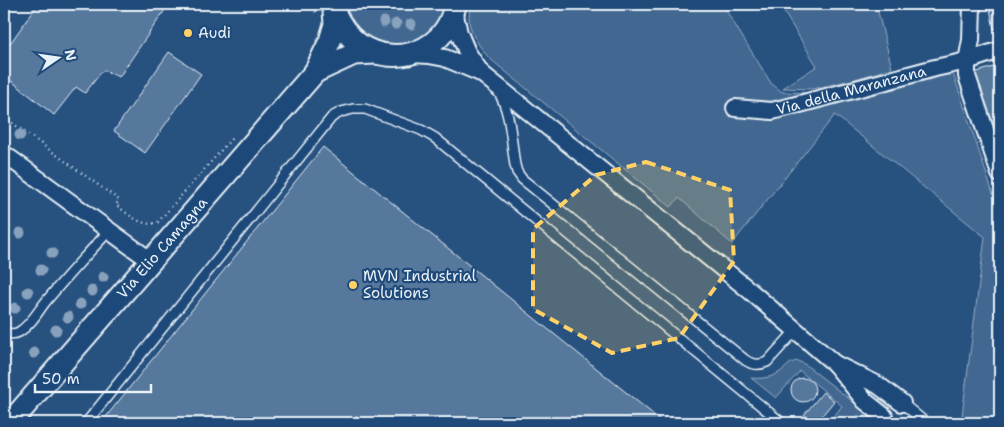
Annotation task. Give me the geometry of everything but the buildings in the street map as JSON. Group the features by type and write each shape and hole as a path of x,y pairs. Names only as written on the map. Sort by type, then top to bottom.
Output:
{"street":[{"path":"972,4 967,76 1000,174"},
{"path":"412,54 423,49 438,38 449,24 455,7"},
{"path":"455,7 459,33 467,52 486,77 796,330 835,364 865,401 889,420"},
{"path":"328,9 358,44 375,53"},
{"name":"Via Elio Camagna","path":"10,423 315,72 330,41 335,24 328,9"},
{"name":"Via della Maranzana","path":"735,108 772,111 796,106 967,61 1000,50"},
{"name":"Via Elio Camagna","path":"315,72 354,54 412,54"},
{"path":"412,54 445,58 486,77"},
{"path":"4,154 151,261"},
{"path":"835,364 878,385 902,404"}],"lane":[{"path":"486,77 499,94 504,105 515,164 517,172 522,179 749,363 755,365 766,362 796,330"},
{"path":"86,423 332,117 353,109 365,109 421,130 435,138 782,423"},
{"path":"4,332 14,334 32,320 44,303 109,231"},
{"path":"902,404 926,423"}],"path":[{"path":"308,4 313,8 328,9"},
{"path":"4,116 120,200 116,205 142,223 150,224 158,222 236,133"}],"highlighted area":[{"path":"646,162 730,190 734,261 679,338 612,353 533,309 533,229 596,175"}],"shaded area":[{"path":"347,4 443,4 437,22 426,34 412,42 395,44 379,42 364,34 353,22"},
{"path":"470,4 722,4 771,83 782,92 812,93 952,70 1000,215 1000,423 961,423 985,237 835,115 732,244 679,198 671,207 489,58 479,45 472,31 469,21"},
{"path":"782,4 876,4 892,68 812,89 783,88 817,66 785,14"},
{"path":"798,361 806,365 880,423 869,423 858,415 852,423 832,423 830,421 842,406 800,371 776,398 751,378 773,376 790,364"}],"place":[{"name":"Audi","path":"188,33"},
{"name":"MVN Industrial Solutions","path":"353,285"}]}
